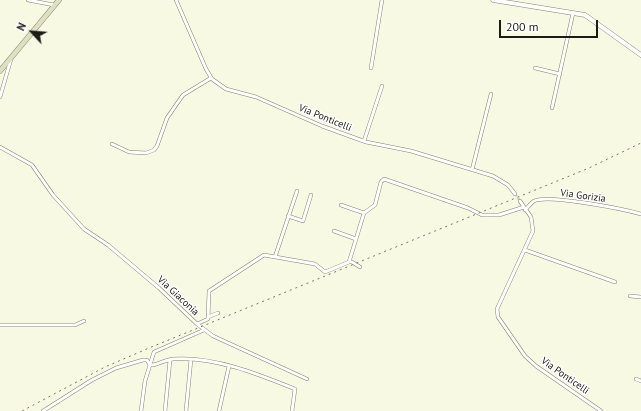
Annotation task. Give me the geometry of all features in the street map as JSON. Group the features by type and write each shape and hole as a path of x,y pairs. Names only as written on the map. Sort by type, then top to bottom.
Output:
{"main road":[{"path":"0,71 56,6 59,0"}],"street":[{"path":"28,0 56,6"},
{"path":"112,144 129,152 146,153 154,150 157,146 167,118 183,95 211,78 176,0"},
{"path":"371,68 382,0"},
{"path":"493,0 573,14 582,14 593,19 641,55"},
{"path":"552,108 573,14"},
{"path":"0,97 11,58"},
{"path":"534,68 560,74"},
{"name":"Via Ponticelli","path":"211,78 226,89 256,97 322,126 364,141 411,151 493,176 508,185 515,194"},
{"path":"364,141 382,86"},
{"path":"472,170 491,94"},
{"name":"Via Giaconia","path":"0,147 32,165 53,195 84,229 114,250 159,288 197,324 208,319 209,291 264,255 315,264 325,272 349,262"},
{"name":"Via Gorizia","path":"364,212 375,205 381,182 384,179 468,208 482,215 499,215 524,208 533,201 542,199 583,202 641,214"},
{"path":"275,257 297,191"},
{"path":"288,216 303,221 311,195"},
{"name":"Via Ponticelli","path":"520,201 531,217 533,231 497,309 498,318 525,356 536,366 601,411"},
{"path":"341,205 364,212 349,262 352,262 360,267"},
{"path":"334,231 356,238"},
{"path":"525,250 615,282"},
{"path":"630,296 641,297"},
{"path":"208,317 218,313"},
{"path":"0,325 74,325 84,321"},
{"path":"197,324 204,330 307,379"},
{"path":"141,411 145,381 152,355 155,351 204,330"},
{"path":"43,411 72,394 77,388 116,368 145,359 150,365"},
{"path":"150,365 170,360 191,359 228,366 295,389 292,411"},
{"path":"186,411 191,359"},
{"path":"165,411 170,360"},
{"path":"219,411 228,366"},
{"path":"636,379 641,381"}],"tunnel":[{"path":"515,194 520,201"}],"railway":[{"path":"22,411 105,367 589,168 641,143"}]}
